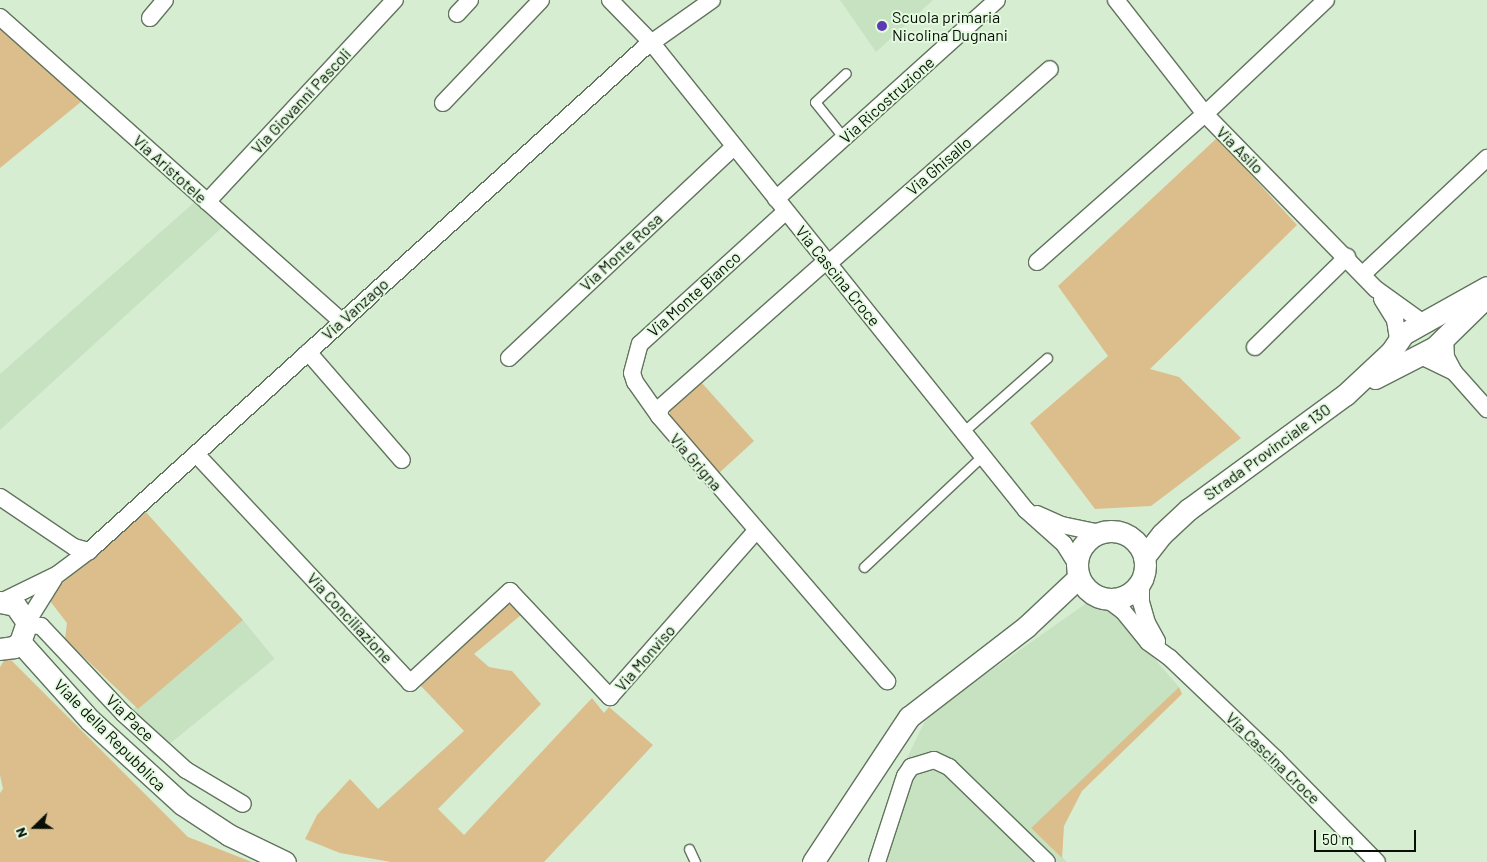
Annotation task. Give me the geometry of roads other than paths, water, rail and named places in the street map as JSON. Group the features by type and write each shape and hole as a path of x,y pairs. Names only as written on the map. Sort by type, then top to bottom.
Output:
{"street":[{"path":"150,18 164,0"},
{"name":"Via Giovanni Pascoli","path":"207,202 395,0"},
{"path":"457,14 470,0"},
{"path":"443,103 541,0"},
{"name":"Via Cascina Croce","path":"610,0 651,42 1026,510 1064,544 1078,571"},
{"name":"Via Vanzago","path":"25,630 33,608 58,574 79,553 197,455 341,321 651,42 712,0"},
{"name":"Via Ricostruzione","path":"781,205 844,138 997,0"},
{"name":"Via Asilo","path":"1116,0 1205,114 1376,289 1395,320 1398,340"},
{"path":"1038,262 1205,114 1326,0"},
{"name":"Via Aristotele","path":"0,17 341,321"},
{"name":"Via Ghisallo","path":"827,262 1050,69"},
{"name":"Via Monte Rosa","path":"509,358 734,147"},
{"path":"1363,274 1487,158"},
{"name":"Via Monte Bianco","path":"659,416 635,382 632,373 640,344 781,205"},
{"path":"1254,347 1346,257"},
{"path":"659,416 661,407 827,262"},
{"name":"Strada Provinciale 130","path":"1144,557 1162,534 1189,509 1345,395 1391,352 1398,340 1422,322 1443,314 1487,287"},
{"name":"Via Asilo","path":"1376,289 1422,322"},
{"name":"Strada Provinciale 130","path":"1345,395 1435,347 1444,336 1487,296"},
{"path":"1444,336 1446,357 1454,372 1487,409"},
{"path":"308,352 402,460"},
{"path":"1419,355 1454,372"},
{"name":"Via Grigna","path":"659,416 887,681"},
{"name":"Via Conciliazione","path":"197,455 410,683 510,591"},
{"path":"0,498 79,553"},
{"name":"Strada Provinciale 130","path":"1129,536 1189,509"},
{"name":"Via Cascina Croce","path":"1026,510 1062,525 1099,533"},
{"name":"Via Monviso","path":"510,591 610,697 756,531"},
{"path":"813,862 909,716 1027,626 1073,602 1127,595 1141,581 1144,557 1129,536 1120,532 1099,533 1083,545 1078,571 1027,626"},
{"path":"1078,571 1102,597"},
{"name":"Via Vanzago","path":"2,601 58,574"},
{"name":"Via Cascina Croce","path":"1141,581 1141,602 1147,622 1166,655"},
{"name":"Via Cascina Croce","path":"1102,597 1123,611 1148,642 1166,655 1378,862"},
{"name":"Viale della Repubblica","path":"2,601 21,609 25,630 90,720 176,799 229,835 285,862"},
{"name":"Via Pace","path":"25,630 41,626 124,714 186,770 243,804"},
{"path":"0,649 14,647 25,630"},
{"path":"877,862 905,776 911,767 934,760 950,767 1047,862"}],"lane":[{"path":"844,138 815,102 846,73"},
{"path":"964,432 1047,358"},
{"path":"864,567 982,456"},
{"path":"689,848 695,862"}],"place":[{"name":"Scuola primaria Nicolina Dugnani","path":"882,26"}]}
